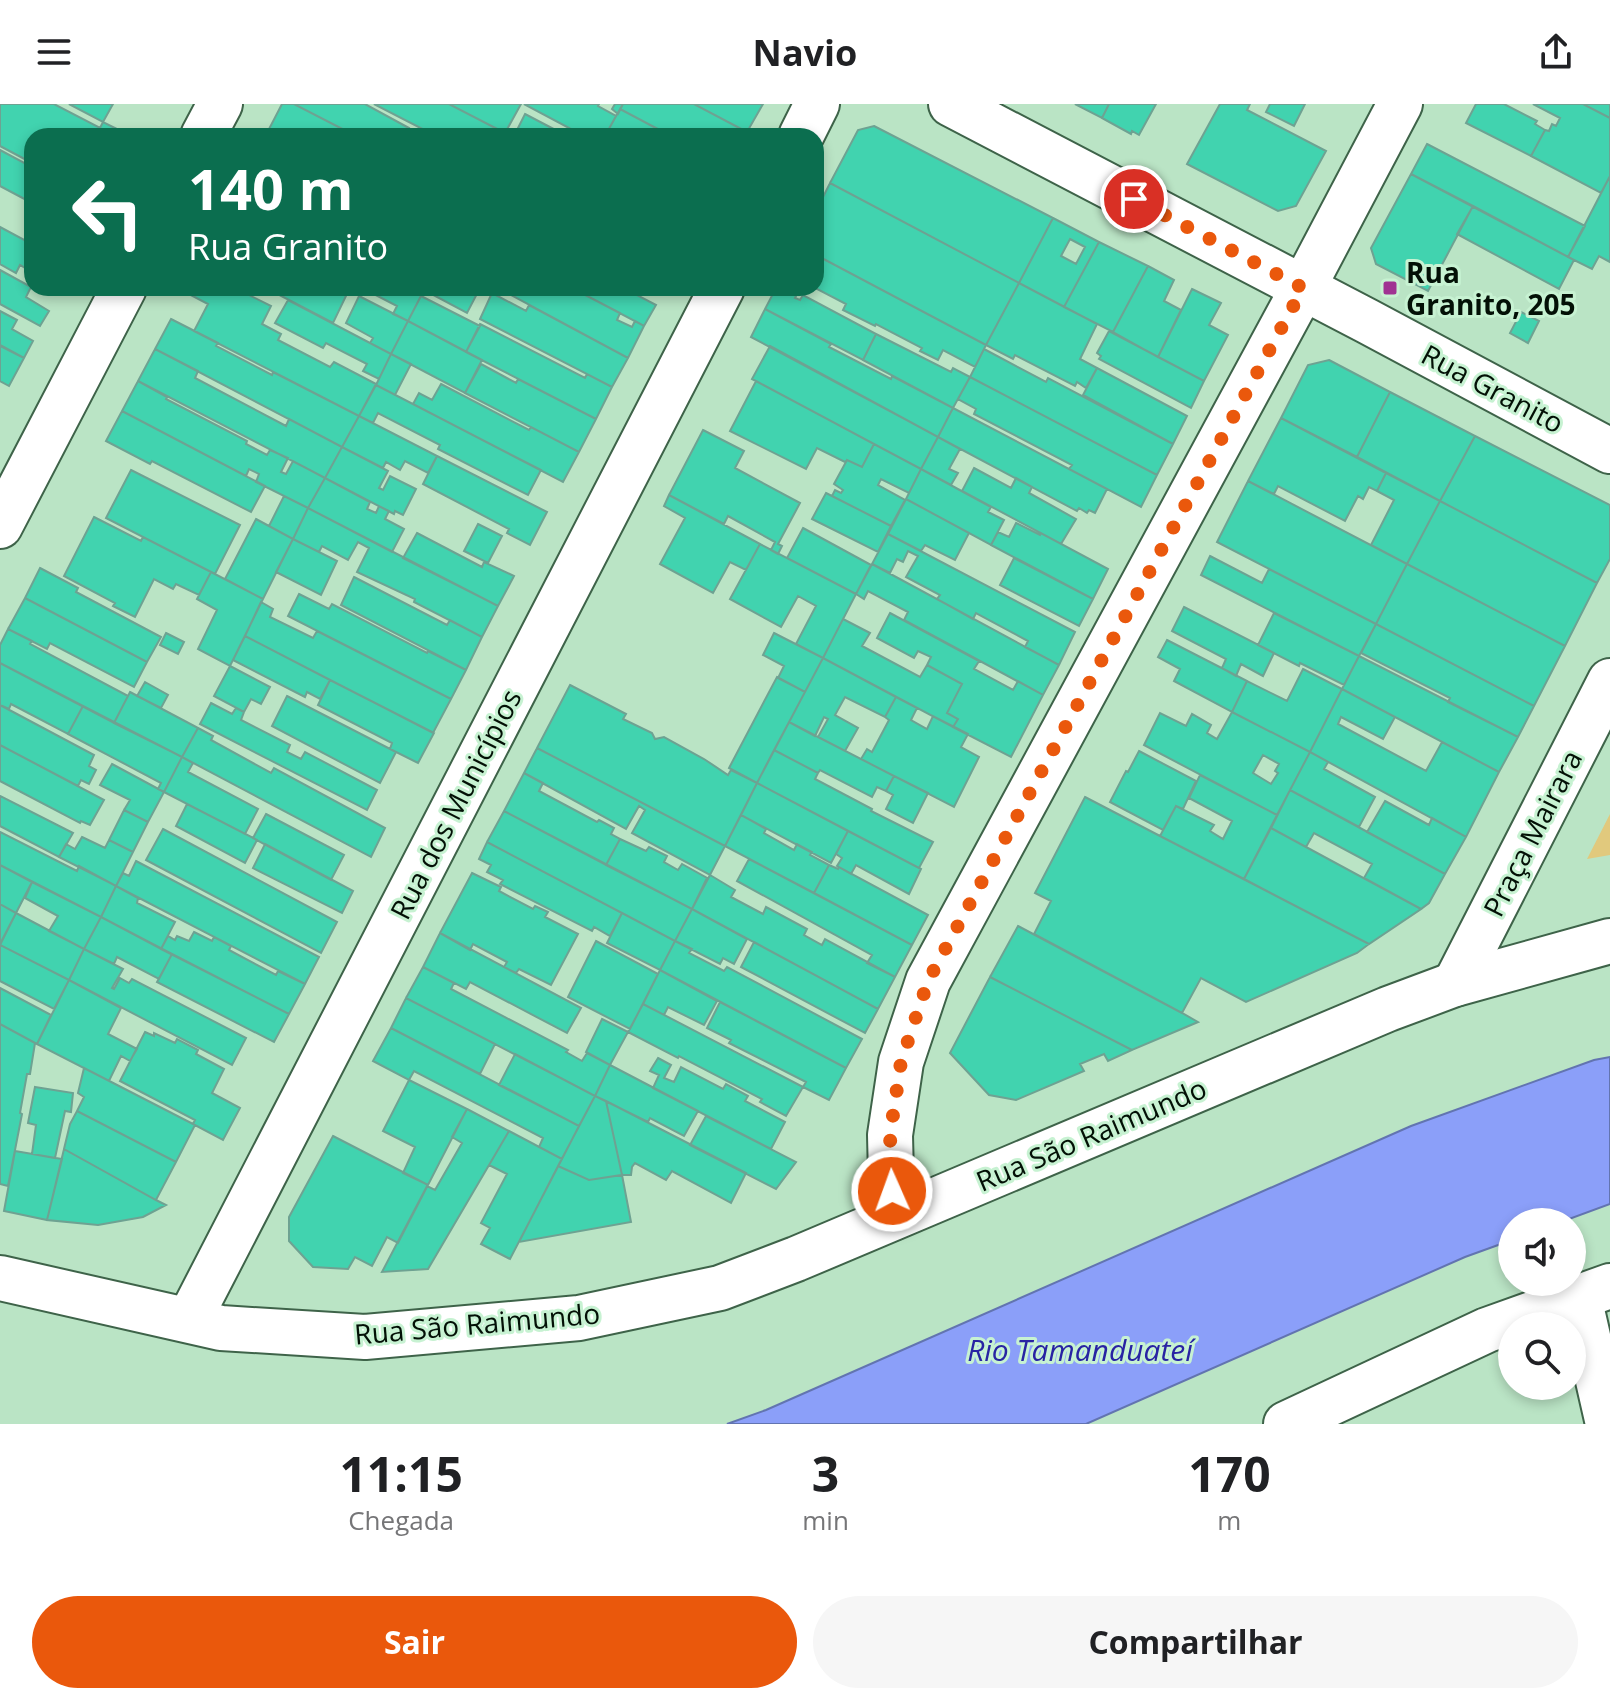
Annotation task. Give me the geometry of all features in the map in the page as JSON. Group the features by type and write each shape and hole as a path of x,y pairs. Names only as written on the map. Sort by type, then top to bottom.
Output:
{"main road":[{"path":"207,128 220,104"},
{"path":"805,128 817,104"},
{"name":"Rua Granito","path":"951,104 1610,451"},
{"path":"892,1218 890,1135 901,1062 928,981 1400,104"},
{"path":"0,526 120,296"},
{"name":"Rua dos Municípios","path":"189,1320 718,296"},
{"name":"Praça Mairara","path":"1455,984 1610,681"},
{"name":"Rua São Raimundo","path":"0,1278 221,1328 365,1337 579,1318 720,1288 796,1259 1359,1021 1455,984 1610,941"},
{"path":"1286,1424 1487,1330 1595,1292 1608,1424"}],"shaded area":[{"path":"1610,814 1610,855 1587,859"}],"water":[{"name":"Rio Tamanduateí","path":"1610,1057 1610,1204 1586,1213 1586,1208 1498,1208 1498,1245 1086,1424 727,1424 766,1410 1411,1126 1594,1060"}],"building":[{"path":"0,104 54,104 100,128 24,128 24,159 0,146"},
{"path":"69,104 113,104 103,122"},
{"path":"282,104 294,104 340,128 270,128"},
{"path":"294,104 365,104 409,128 340,128"},
{"path":"374,104 449,104 495,128 420,128"},
{"path":"449,104 521,104 508,128 495,128"},
{"path":"524,104 599,104 616,116 609,128 569,128"},
{"path":"615,104 623,104 618,114 612,109"},
{"path":"623,104 694,104 739,128 656,128 620,109"},
{"path":"694,104 763,104 749,128 739,128"},
{"path":"1075,104 1109,104 1102,118"},
{"path":"1109,104 1156,104 1139,135 1132,131 1131,134 1102,118"},
{"path":"1220,104 1250,104 1247,110 1326,151 1296,206 1278,211 1187,164"},
{"path":"1270,104 1305,104 1294,126 1266,112"},
{"path":"1476,104 1504,104 1537,121 1535,124 1545,130 1531,156 1466,123"},
{"path":"1533,104 1583,104 1610,118 1610,176 1601,193 1531,156 1545,130 1549,131 1552,124 1556,126 1560,118"},
{"path":"1583,104 1610,104 1610,118"},
{"path":"620,109 656,128 609,128"},
{"path":"525,114 552,128 518,128"},
{"path":"103,122 115,128 100,128"},
{"path":"874,126 1053,218 1019,283 830,183 858,130"},
{"path":"1427,144 1585,226 1568,257 1411,174"},
{"path":"0,150 24,163 24,199 0,186"},
{"path":"1411,174 1473,206 1428,291 1376,264 1371,248"},
{"path":"1610,176 1610,262 1599,256 1592,269 1568,257"},
{"path":"830,183 1019,283 986,345 824,259 824,195"},
{"path":"1473,206 1574,260 1559,289 1457,234"},
{"path":"1053,218 1099,242 1064,307 1019,283","holes":["1070,239 1085,247 1076,264 1061,256"]},
{"path":"0,227 24,240 24,267 20,265 16,273 0,264"},
{"path":"1099,242 1148,266 1113,332 1064,307"},
{"path":"824,259 986,345 975,367 943,350 938,360 920,351 922,348 843,310 846,304 824,293"},
{"path":"1148,266 1174,280 1164,301 1181,310 1158,357 1113,332"},
{"path":"0,270 24,283 24,296 49,311 40,326 0,304"},
{"path":"1019,283 1097,324 1080,359 1097,368 1086,388 1077,382 1075,386 1015,355 1013,359 986,345"},
{"path":"1192,289 1221,303 1209,325 1228,335 1204,381 1158,357"},
{"path":"193,296 251,296 271,306 262,324 281,334 278,340 330,367 334,362 376,384 359,416 194,331 208,304"},
{"path":"281,296 346,296 333,323"},
{"path":"359,296 408,321 391,354 370,343 373,338 346,323"},
{"path":"378,296 421,296 408,321 393,314 397,306"},
{"path":"421,296 480,326 466,352 408,321"},
{"path":"435,296 476,296 467,313"},
{"path":"491,296 498,296 526,311 529,305 628,358 612,387 480,319"},
{"path":"513,296 587,296 620,313 617,320 632,327 635,321 644,326 628,358"},
{"path":"587,296 639,296 656,305 644,326"},
{"path":"772,296 796,296 800,300 805,296 876,334 863,360 765,309"},
{"path":"288,300 391,354 379,379 363,371 367,364 326,343 323,348 275,323"},
{"path":"765,309 831,344 829,347 953,408 938,437 751,337"},
{"path":"0,311 17,320 12,329 33,341 24,358 0,345"},
{"path":"1521,312 1539,321 1528,343 1510,333"},
{"path":"171,319 272,375 273,372 359,416 342,447 155,349"},
{"path":"408,321 482,360 465,393 391,354"},
{"path":"480,324 585,378 587,374 612,387 596,419 466,352"},
{"path":"1109,331 1204,381 1191,408 1099,359 1101,356 1097,353"},
{"path":"876,334 951,372 953,368 970,377 953,408 863,360"},
{"path":"0,346 24,358 9,386 0,381"},
{"path":"770,346 938,437 921,469 752,379"},
{"path":"155,349 198,371 195,378 286,426 289,419 342,447 325,478 138,381"},
{"path":"984,349 1046,382 1048,378 1173,444 1157,475 970,377"},
{"path":"391,354 411,364 395,395 376,385"},
{"path":"1329,360 1390,392 1357,457 1281,418 1308,365"},
{"path":"481,364 516,383 518,379 596,419 579,452 465,393"},
{"path":"1097,368 1187,416 1173,444 1083,395"},
{"path":"970,377 1157,475 1141,507 1069,469 1072,465 974,414 976,409 958,399"},
{"path":"138,381 267,455 270,450 288,458 281,472 286,474 293,461 325,478 308,508 256,482 259,474 249,469 246,476 122,411"},
{"path":"756,381 874,444 862,467 817,448 806,469 730,431"},
{"path":"441,384 579,452 563,482 413,404 419,393 432,400"},
{"path":"376,385 541,470 528,495 438,449 440,445 378,413 373,423 359,416"},
{"path":"1390,392 1475,436 1440,501 1357,457"},
{"path":"953,408 1107,489 1095,513 1079,508 1077,511 938,437"},
{"path":"122,411 265,486 251,512 106,441"},
{"path":"359,416 437,456 428,473 405,461 400,470 386,462 383,468 342,447"},
{"path":"1281,418 1386,473 1377,491 1369,487 1363,499 1358,496 1345,521 1278,486 1274,494 1248,481"},
{"path":"703,430 744,451 735,468 800,503 778,544 782,546 778,554 771,550 775,542 728,516 724,524 669,495"},
{"path":"1475,436 1610,505 1610,559 1597,583 1440,501"},
{"path":"938,437 960,449 949,469 958,473 951,485 921,469"},
{"path":"874,444 921,469 909,493 881,479 878,485 905,500 891,526 832,496 835,490 841,493 843,490 834,484 847,460 862,467"},
{"path":"342,447 388,471 379,488 383,490 390,476 416,489 403,515 395,511 394,514 325,478"},
{"path":"437,456 547,512 530,545 507,533 509,529 423,484"},
{"path":"974,468 1011,488 1016,478 1032,487 1029,493 1076,519 1061,544 962,491"},
{"path":"921,469 991,507 988,512 1004,520 991,545 906,499"},
{"path":"131,470 240,525 215,574 106,518"},
{"path":"1386,473 1440,501 1407,564 1371,545 1394,500 1377,491"},
{"path":"325,478 370,502 367,509 376,513 379,506 389,511 385,519 404,529 392,552 308,508"},
{"path":"1248,481 1407,564 1376,624 1217,542"},
{"path":"826,493 891,526 878,552 812,519"},
{"path":"669,495 760,544 746,570 730,562 713,593 660,564 685,518 664,506"},
{"path":"284,496 308,508 293,539 269,526"},
{"path":"906,499 969,533 955,560 925,545 921,551 888,534"},
{"path":"1440,501 1597,583 1565,646 1407,564"},
{"path":"308,508 498,606 482,637 414,602 415,599 357,572 369,548 358,542 348,560 322,546 319,552 293,539"},
{"path":"94,517 141,541 143,537 211,572 199,595 176,584 173,589 154,579 135,617 64,576"},
{"path":"256,519 293,539 263,599 225,579"},
{"path":"1016,523 1108,569 1093,599 991,545 998,532 1009,537"},
{"path":"478,524 502,536 488,563 464,551"},
{"path":"803,528 871,565 856,594 787,558"},
{"path":"417,533 482,567 484,562 514,576 498,606 403,558"},
{"path":"888,534 1075,632 1059,665 1025,647 1028,641 976,613 973,619 937,599 940,595 906,577 918,556 908,551 903,562 897,559 890,573 872,564"},
{"path":"293,539 337,561 321,595 276,572"},
{"path":"760,544 856,594 823,658 796,644 816,606 798,596 781,627 730,599"},
{"path":"1210,556 1262,583 1269,569 1376,624 1359,656 1201,575"},
{"path":"1014,558 1093,599 1079,626 1000,585"},
{"path":"872,564 1059,665 1043,695 904,620 908,612 868,591 864,599 856,594"},
{"path":"1407,564 1565,646 1534,706 1376,624"},
{"path":"40,568 78,588 76,592 161,637 147,662 25,598"},
{"path":"211,572 263,599 230,666 198,649 217,610 197,599"},
{"path":"354,577 447,625 450,620 482,637 466,670 341,605"},
{"path":"299,594 329,609 332,604 466,670 451,699 288,616"},
{"path":"25,598 147,662 134,687 50,643 47,649 8,629"},
{"path":"261,602 273,609 270,617 313,638 317,631 451,699 433,733 245,636"},
{"path":"1184,607 1274,653 1263,676 1241,664 1236,676 1222,668 1226,659 1172,631"},
{"path":"890,613 979,661 974,669 1013,690 1018,681 1043,695 1011,757 953,727 958,719 947,713 962,684 927,665 931,657 918,651 914,658 877,638"},
{"path":"1274,613 1359,656 1344,685 1258,645"},
{"path":"843,619 870,633 862,646 920,677 927,665 962,684 947,713 958,719 953,727 823,658"},
{"path":"1376,624 1534,706 1518,737 1361,653"},
{"path":"8,629 128,696 114,723 0,663 0,645"},
{"path":"166,633 184,642 178,654 160,645"},
{"path":"774,633 823,658 805,692 778,678 784,666 763,655"},
{"path":"245,636 330,680 320,699 307,692 305,697 233,660"},
{"path":"1167,640 1247,681 1232,712 1174,681 1180,669 1158,657"},
{"path":"1359,656 1518,737 1499,772 1342,689"},
{"path":"823,658 896,697 885,717 845,697 835,715 858,728 845,751 818,737 828,719 824,717 815,736 789,722"},
{"path":"0,663 83,706 68,734 11,704 9,709 0,705"},
{"path":"230,666 270,687 261,704 251,699 244,712 214,696"},
{"path":"1303,669 1342,689 1310,752 1232,712 1247,681 1287,701"},
{"path":"777,677 805,692 757,783 729,768"},
{"path":"330,680 434,733 418,763 390,749 392,743 318,705"},
{"path":"145,682 168,695 161,708 137,696"},
{"path":"570,685 626,714 623,719 652,733 655,739 664,737 728,775 731,770 757,783 725,846 537,748"},
{"path":"1342,689 1395,717 1383,739 1341,717 1338,724 1426,771 1442,742 1499,772 1466,837 1310,752"},
{"path":"130,692 198,728 182,757 114,723"},
{"path":"287,696 396,752 380,783 272,726"},
{"path":"896,697 917,708 911,720 927,729 933,716 968,734 961,747 979,757 954,807 861,759 867,749 872,752 889,720 885,717"},
{"path":"211,703 232,714 236,708 244,712 241,720 290,745 287,752 301,759 305,752 377,790 367,810 200,724"},
{"path":"0,705 94,755 89,766 96,770 89,784 81,780 78,786 0,745"},
{"path":"83,706 182,757 164,792 158,789 161,783 68,734"},
{"path":"1232,712 1310,752 1277,815 1144,745 1160,713 1186,726 1192,714 1211,725 1207,733 1217,739","holes":["1263,755 1279,764 1275,771 1278,773 1271,784 1253,773"]},
{"path":"789,722 894,776 886,791 877,787 872,797 774,750"},
{"path":"198,728 213,736 211,740 271,773 274,768 385,828 371,857 182,757"},
{"path":"0,745 104,800 90,825 80,823 0,781"},
{"path":"537,748 725,846 710,875 632,833 645,810 639,806 626,829 524,773"},
{"path":"774,750 818,773 815,779 933,842 919,868 757,783"},
{"path":"1139,751 1196,781 1183,809 1176,806 1163,830 1110,802"},
{"path":"1310,752 1328,762 1324,769 1375,797 1359,827 1290,790"},
{"path":"182,757 193,763 188,772 258,809 245,834 164,792"},
{"path":"112,764 164,792 148,822 124,810 130,800 100,785"},
{"path":"524,773 543,783 539,791 614,828 611,834 620,839 606,865 504,811"},
{"path":"1200,775 1277,815 1244,879 1160,836 1176,806 1214,825 1210,831 1223,839 1232,821 1189,798"},
{"path":"894,776 928,793 913,823 886,809 893,795 886,791"},
{"path":"757,783 848,831 831,863 741,815"},
{"path":"1290,790 1445,874 1429,903 1421,909 1364,878 1372,864 1314,833 1306,847 1271,828"},
{"path":"0,796 73,833 59,857 0,826"},
{"path":"1085,797 1369,944 1357,953 1246,1002 1201,978 1182,1013 1034,934 1051,901 1035,893"},
{"path":"1385,801 1429,825 1432,818 1466,837 1445,874 1367,832"},
{"path":"187,804 257,840 245,863 176,826"},
{"path":"124,810 148,822 133,852 109,840"},
{"path":"504,811 692,909 675,941 487,842"},
{"path":"266,814 344,855 331,880 253,838"},
{"path":"741,815 766,829 764,833 794,850 797,844 829,865 814,893 725,846"},
{"path":"1271,828 1421,909 1369,944 1244,879"},
{"path":"163,829 337,922 321,953 146,860"},
{"path":"848,831 921,869 909,894 856,865 851,874 837,866 842,858 836,854"},
{"path":"0,832 77,871 79,866 116,886 101,917 0,865"},
{"path":"82,837 105,848 109,840 133,852 116,886 59,857 66,844 75,849"},
{"path":"620,839 646,851 649,847 667,856 664,862 678,870 682,864 707,878 692,909 606,865"},
{"path":"487,842 622,913 610,936 594,927 592,931 500,884 503,880 487,872 491,865 479,859"},
{"path":"265,844 353,891 342,913 253,868"},
{"path":"749,859 912,945 895,977 867,963 872,955 737,881"},
{"path":"136,861 319,957 305,984 116,886 123,873 129,876"},
{"path":"0,865 32,882 16,913 0,904"},
{"path":"829,865 839,867 928,915 912,945 814,893"},
{"path":"472,873 501,887 499,891 533,909 535,906 548,912 545,917 578,934 551,985 519,969 516,973 504,967 507,962 473,944 470,950 440,933"},
{"path":"710,875 735,890 731,897 763,914 766,907 807,929 804,935 822,945 825,939 895,977 878,1009 692,909"},
{"path":"32,882 101,917 84,949 49,931 58,916 25,898"},
{"path":"116,886 138,898 137,903 175,922 161,949 101,917"},
{"path":"0,904 16,913 0,944"},
{"path":"692,909 747,939 734,964 723,958 720,964 675,941"},
{"path":"16,913 84,949 69,980 0,945"},
{"path":"622,913 675,941 660,970 607,943"},
{"path":"101,917 172,954 159,979 117,957 114,964 84,949"},
{"path":"1018,926 1198,1022 1132,1050 990,977"},
{"path":"194,932 212,941 214,937 231,946 229,950 276,975 278,971 305,984 289,1014 161,949 168,936 189,941"},
{"path":"440,933 581,1008 567,1033 470,982 466,989 423,967"},
{"path":"596,941 658,974 630,1029 568,997"},
{"path":"675,941 692,949 689,953 724,971 727,967 862,1039 846,1068 660,970"},
{"path":"754,942 878,1009 865,1033 741,967"},
{"path":"0,945 69,980 54,1009 0,981"},
{"path":"84,949 123,969 112,988 120,978 129,983 132,979 246,1038 232,1065 69,980"},
{"path":"172,954 289,1014 274,1042 157,982"},
{"path":"423,967 454,983 451,989 568,1050 566,1052 582,1061 587,1053 610,1065 595,1096 406,998"},
{"path":"660,970 717,1001 704,1025 668,1007 664,1015 643,1004"},
{"path":"990,977 1132,1050 1108,1061 1104,1054 1080,1064 1084,1071 1016,1100 989,1095 950,1053"},
{"path":"69,980 121,1008 108,1034 137,1049 130,1061 121,1056 109,1081 37,1044"},
{"path":"0,988 51,1015 37,1044 0,1024"},
{"path":"406,998 495,1044 480,1074 391,1028"},
{"path":"720,1002 846,1068 829,1100 803,1087 806,1082 729,1043 731,1040 707,1028"},
{"path":"643,1004 803,1087 786,1116 760,1102 762,1099 628,1032"},
{"path":"602,1019 628,1032 610,1065 586,1052"},
{"path":"0,1024 35,1043 8,1186 0,1184"},
{"path":"391,1028 579,1126 562,1159 539,1147 543,1138 414,1071 409,1080 373,1061"},
{"path":"145,1032 175,1043 177,1039 198,1050 196,1054 224,1069 212,1093 240,1108 223,1140 193,1124 195,1120 120,1081"},
{"path":"515,1054 595,1096 579,1126 499,1085"},
{"path":"658,1058 671,1065 664,1078 674,1082 681,1067 723,1089 726,1084 748,1096 745,1101 785,1122 771,1149 653,1088 659,1075 650,1071"},
{"path":"610,1065 698,1111 684,1136 650,1118 648,1122 595,1096"},
{"path":"84,1068 195,1125 176,1162 77,1111 84,1097 78,1093"},
{"path":"409,1080 467,1109 428,1185 403,1173 415,1147 383,1131"},
{"path":"35,1087 73,1093 71,1112 65,1111 55,1158 32,1154 36,1125 28,1123"},
{"path":"595,1096 606,1101 622,1175 589,1180 558,1166"},
{"path":"606,1101 746,1173 731,1203 672,1171 666,1180 635,1163 631,1175 622,1175"},
{"path":"467,1109 509,1131 428,1269 382,1272 427,1186 435,1190 462,1143 452,1137"},
{"path":"77,1111 176,1162 156,1200 64,1149 70,1124"},
{"path":"706,1116 796,1162 776,1189 690,1145"},
{"path":"509,1131 562,1159 510,1259 481,1244 490,1228 481,1223 507,1174 489,1165"},
{"path":"333,1136 428,1185 398,1243 387,1237 372,1266 355,1257 348,1269 313,1267 289,1241 289,1217"},
{"path":"64,1149 166,1205 143,1217 98,1225 47,1220"},
{"path":"15,1151 62,1159 47,1220 4,1211"},
{"path":"558,1166 589,1180 622,1175 631,1222 519,1242"}],"place":[{"name":"Rua Granito, 205","path":"1390,288"}],"route":[{"path":"892,1191 890,1135 901,1062 928,981 1303,288 1134,199"}]}
